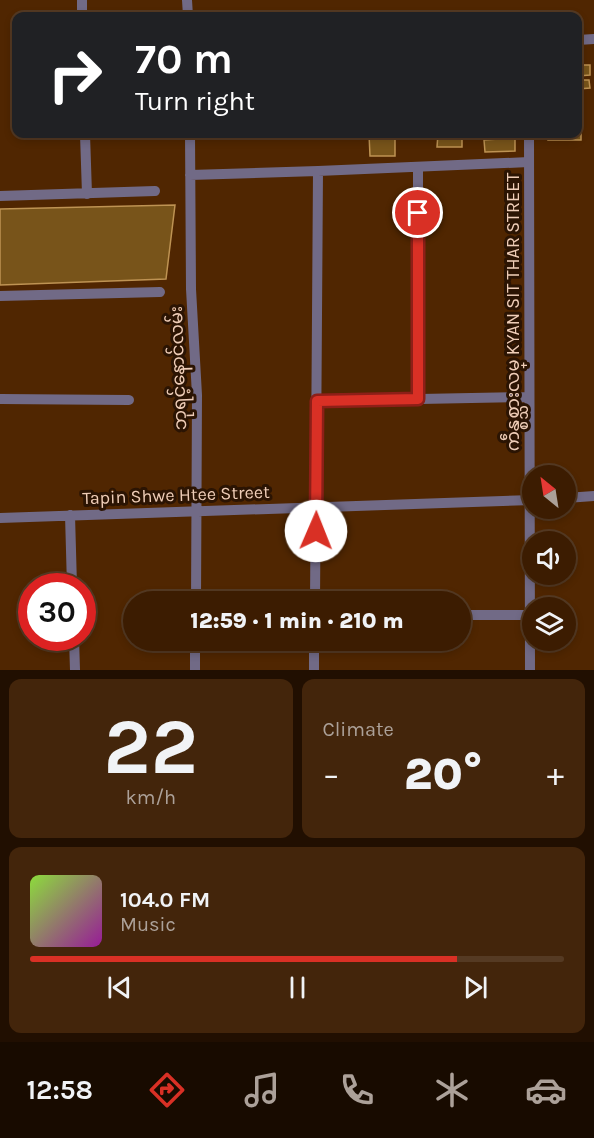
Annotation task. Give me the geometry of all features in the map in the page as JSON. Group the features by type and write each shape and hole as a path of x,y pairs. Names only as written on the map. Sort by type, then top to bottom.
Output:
{"street":[{"path":"85,138 87,194"},
{"name":"ဘုရင့်နောင်လမ်း","path":"190,138 191,289 197,395 196,591"},
{"name":"ကဵန္စစ္သားလမ္ KYAN SIT THAR STREET","path":"530,138 531,465"},
{"path":"190,175 529,162"},
{"path":"418,167 418,399"},
{"path":"315,591 318,171"},
{"path":"0,196 155,191"},
{"path":"0,296 160,292"},
{"path":"317,401 530,397"},
{"path":"0,399 129,400"},
{"path":"576,497 594,496"},
{"name":"Tapin Shwe Htee Street","path":"0,518 522,500"},
{"path":"70,515 72,573"},
{"name":"ကဵန္စစ္သားလမ္ KYAN SIT THAR STREET","path":"530,597 532,519"},
{"path":"471,615 522,615"},
{"path":"74,651 75,670"},
{"path":"195,651 195,670"},
{"path":"314,651 314,670"},
{"name":"ကဵန္စစ္သားလမ္ KYAN SIT THAR STREET","path":"530,651 530,670"}],"building":[{"path":"582,65 590,65 590,75 582,76"},
{"path":"582,80 589,80 590,88 582,89"},
{"path":"369,138 395,138 395,156 370,156"},
{"path":"438,138 462,138 462,147 437,147"},
{"path":"515,138 515,151 485,152 484,140"},
{"path":"548,138 581,138 581,140 548,140"},
{"path":"175,205 166,279 0,285 0,209"}],"route":[{"path":"316,531 317,401 418,399 418,213"}]}
